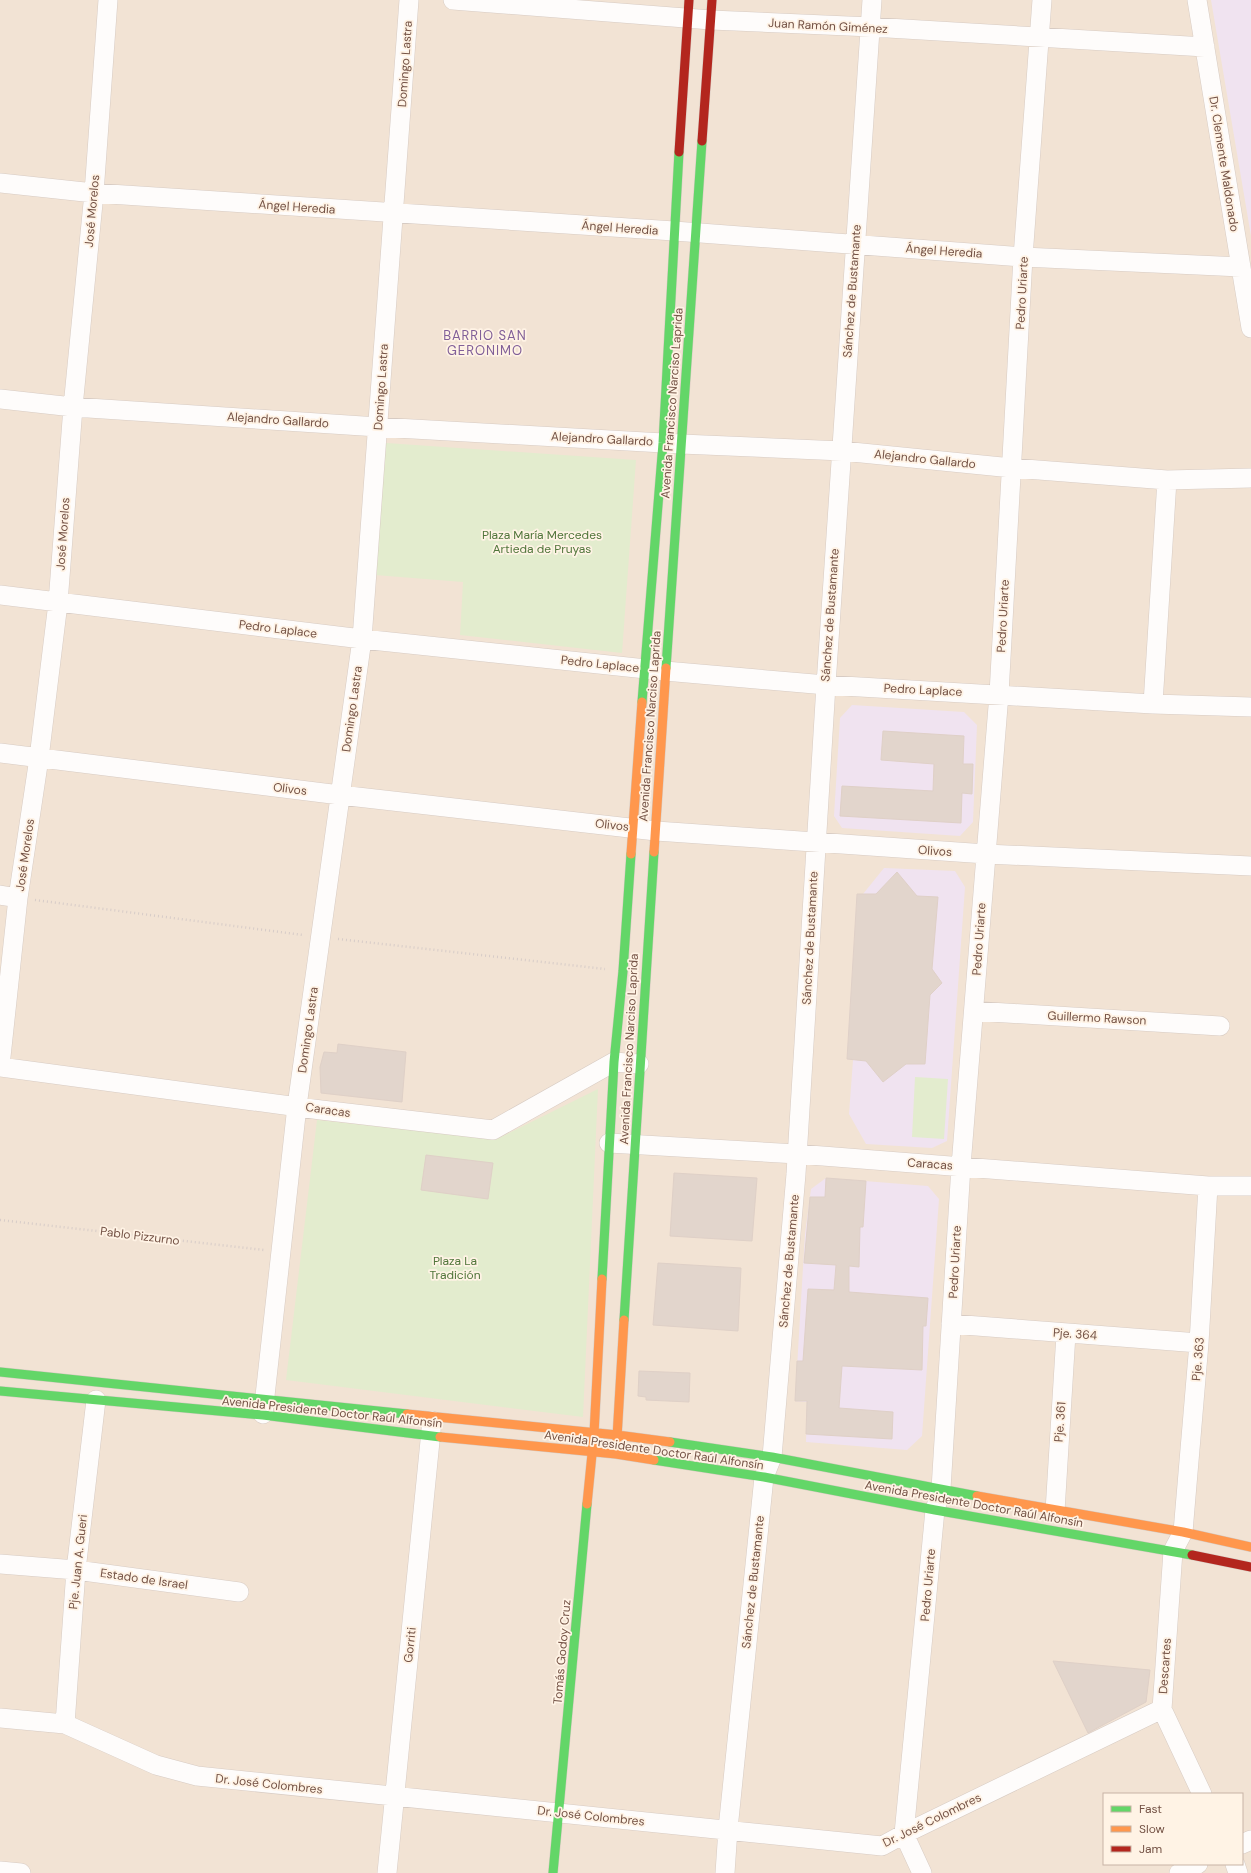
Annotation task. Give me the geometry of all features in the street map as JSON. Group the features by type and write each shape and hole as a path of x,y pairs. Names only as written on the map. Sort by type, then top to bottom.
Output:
{"main road":[{"name":"Avenida Francisco Narciso Laprida","path":"594,1434 614,1062 623,971 644,669 696,233 712,0"},
{"name":"Avenida Francisco Narciso Laprida","path":"616,1454 636,1144 639,1064 656,831 665,671 672,443 674,231 689,9"},
{"name":"Avenida Presidente Doctor Raúl Alfonsín","path":"0,1372 264,1407 430,1436 592,1451 764,1477 935,1510 1173,1551 1251,1567"},
{"name":"Avenida Presidente Doctor Raúl Alfonsín","path":"0,1391 96,1400 432,1416 594,1434 617,1435 772,1457 1055,1511 1183,1532 1251,1547"},
{"name":"Tomás Godoy Cruz","path":"553,1873 594,1434"}],"street":[{"name":"José Morelos","path":"0,1067 9,896 39,758 58,603 72,407 94,194 108,0"},
{"name":"Domingo Lastra","path":"264,1407 297,1106 362,639 409,0"},
{"name":"Juan Ramón Giménez","path":"453,0 689,9 711,20 1204,47"},
{"name":"Sánchez de Bustamante","path":"724,1873 764,1477 772,1457 797,1154 826,685 872,0"},
{"name":"Pedro Uriarte","path":"904,1834 935,1510 941,1489 961,1166 999,694 1023,257 1042,0"},
{"name":"Dr. Clemente Maldonado","path":"1197,0 1251,328"},
{"name":"Ángel Heredia","path":"0,183 94,194 674,231 1023,257 1241,267"},
{"name":"Alejandro Gallardo","path":"0,399 72,407 378,427 842,451 1012,468 1166,480 1251,478"},
{"path":"1153,704 1166,480"},
{"name":"Pedro Laplace","path":"0,595 362,639 665,671 826,685 1153,704 1251,707"},
{"name":"Olivos","path":"0,753 340,795 656,831 986,854 1251,866"},
{"name":"Guillermo Rawson","path":"974,1011 1220,1026"},
{"path":"614,1062 639,1064"},
{"name":"Caracas","path":"0,1067 493,1130 614,1062"},
{"name":"Caracas","path":"609,1143 797,1154 1208,1186 1251,1186"},
{"name":"Pje. 363","path":"1183,1532 1199,1343 1208,1186"},
{"name":"Pje. 364","path":"951,1324 1199,1343"},
{"name":"Pje. 361","path":"1055,1511 1066,1334"},
{"name":"Pje. Juan A. Gueri","path":"65,1724 76,1570 96,1400"},
{"name":"Gorriti","path":"387,1873 396,1797 432,1416"},
{"name":"Descartes","path":"1183,1532 1173,1551 1162,1710 1202,1793"},
{"name":"Estado de Israel","path":"0,1564 76,1570 240,1592"},
{"name":"Dr. José Colombres","path":"0,1718 65,1724 156,1765 197,1776 728,1829 882,1846 1162,1710"},
{"path":"904,1834 922,1873"},
{"path":"1179,1873 1196,1865"},
{"path":"0,1871 21,1873"}],"path":[{"name":"Pablo Pizzurno","path":"0,1220 281,1252"}],"shaded area":[{"path":"0,0 1251,0 1251,1873 0,1873"},
{"path":"1211,0 1251,0 1251,236"},
{"path":"852,705 964,712 977,725 973,822 960,836 842,828 834,816 840,718"},
{"path":"884,868 955,871 965,887 947,1141 932,1148 866,1144 849,1114 853,1060 847,1059 857,894 863,894"},
{"path":"826,1178 928,1186 939,1199 922,1436 907,1450 806,1442 807,1402 795,1401 805,1234 811,1189"}],"green space":[{"name":"Plaza María Mercedes Artieda de Pruyas","path":"386,443 636,460 622,653 460,635 463,582 375,575"},
{"path":"915,1077 948,1079 944,1139 912,1137"},
{"name":"Plaza La Tradición","path":"598,1089 583,1417 286,1380 317,1120 497,1139"}],"building":[{"path":"883,731 964,736 963,764 973,764 972,794 962,793 961,823 840,816 842,786 933,791 934,764 881,760"},
{"path":"897,872 917,896 938,897 932,969 942,983 930,995 925,1064 906,1064 883,1082 866,1061 847,1059 857,894 876,894"},
{"path":"338,1044 406,1052 402,1102 321,1093 320,1067 324,1052 337,1053"},
{"path":"426,1155 493,1163 488,1199 421,1190"},
{"path":"674,1173 757,1178 752,1241 670,1236"},
{"path":"826,1178 866,1181 863,1227 860,1227 859,1267 849,1266 849,1292 928,1298 926,1326 923,1326 922,1370 842,1366 839,1408 893,1412 892,1439 806,1434 807,1401 795,1401 797,1361 803,1361 808,1289 834,1290 836,1265 804,1263 810,1197 825,1197"},
{"path":"658,1263 741,1268 738,1331 653,1325"},
{"path":"639,1371 690,1373 689,1402 646,1400 646,1397 638,1396"},
{"path":"1053,1661 1150,1670 1146,1702 1088,1733"}],"traffic: fast":[{"path":"666,668 702,141"},
{"path":"642,702 663,443 679,152"},
{"path":"624,1320 654,852"},
{"path":"602,1279 614,1062 623,971 631,854"},
{"path":"0,1372 407,1414"},
{"path":"0,1391 263,1415 440,1437"},
{"path":"670,1442 772,1457 977,1496"},
{"path":"654,1460 764,1477 935,1510 1192,1555"},
{"path":"553,1873 587,1504"}],"traffic: slow":[{"path":"654,852 666,668"},
{"path":"631,854 642,702"},
{"path":"587,1504 594,1434 602,1279"},
{"path":"616,1454 624,1320"},
{"path":"407,1414 617,1435 670,1442"},
{"path":"440,1437 616,1454 654,1460"},
{"path":"977,1496 1183,1532 1251,1547"}],"traffic: jam":[{"path":"679,152 689,0"},
{"path":"702,141 712,0"},
{"path":"1192,1555 1251,1567"}],"district":[{"name":"BARRIO SAN GERONIMO","path":"485,342"}]}
